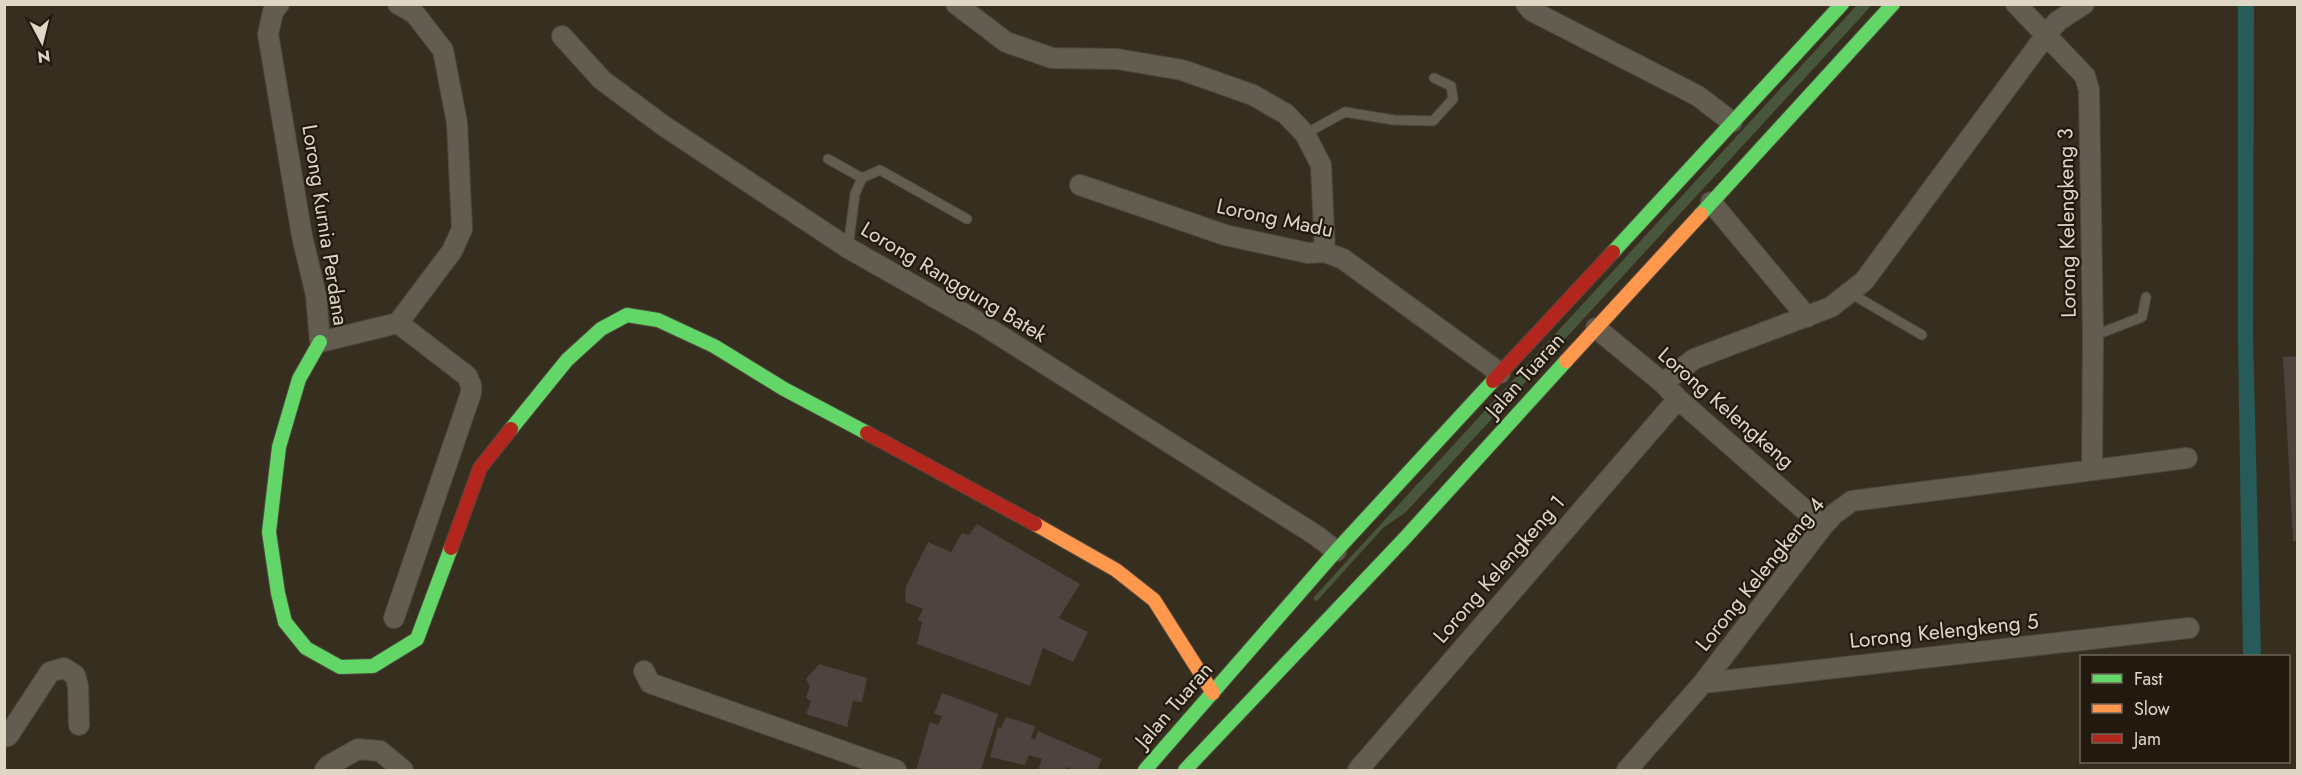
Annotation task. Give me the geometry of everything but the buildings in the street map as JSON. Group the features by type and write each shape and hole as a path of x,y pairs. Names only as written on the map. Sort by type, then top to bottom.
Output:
{"main road":[{"name":"Jalan Tuaran","path":"1145,771 1305,585 1842,4"},
{"name":"Jalan Tuaran","path":"1185,771 1405,538 1893,4"},
{"path":"320,342 299,379 279,447 269,532 278,593 285,622 306,648 340,667 373,666 417,639 480,468 567,360 601,329 627,315 658,320 714,346 784,389 961,482 1116,570 1154,600 1213,693"},
{"path":"1383,534 1405,538"},
{"path":"1305,585 1302,596 1311,604"}],"street":[{"name":"Lorong Kurnia Perdana","path":"279,4 273,12 268,34 302,236 316,295 320,342 398,323"},
{"path":"394,618 471,393 471,385 467,376 398,323 453,251 462,229 457,123 443,50 415,14 398,4"},
{"path":"956,4 1006,42 1052,58 1117,59 1182,70 1253,95 1286,114 1305,134 1321,165 1325,252"},
{"path":"1526,4 1532,11 1698,96 1732,122"},
{"name":"Lorong Kelengkeng 3","path":"2016,4 2085,76 2090,90 2092,469"},
{"path":"1663,383 1694,359 1831,307 1864,281 2046,35 2058,21 2084,4"},
{"name":"Lorong Ranggung Batek","path":"562,36 602,80 664,126 848,248 980,324 1076,383 1317,536 1336,551"},
{"name":"Lorong Madu","path":"1080,185 1225,235 1308,253 1325,252 1343,259 1500,373"},
{"path":"1712,202 1807,317"},
{"name":"Lorong Kelengkeng","path":"1596,328 1663,383 1678,399 1823,526"},
{"name":"Lorong Kelengkeng 1","path":"1358,771 1678,399"},
{"name":"Lorong Kelengkeng 4","path":"1627,771 1703,683 1823,526 1834,514 1852,501 2187,458"},
{"name":"Lorong Kelengkeng 5","path":"1703,683 2189,628"},
{"path":"4,737 8,736 50,672 64,668 75,675 78,686 79,725"},
{"path":"644,671 650,683 896,771"},
{"path":"325,771 328,766 358,749 380,751 403,771"}],"lane":[{"path":"1305,134 1345,112 1394,120 1433,121 1453,99 1451,86 1434,78"},
{"path":"828,159 862,178"},
{"path":"848,248 855,194 862,178 880,170 967,219"},
{"path":"1850,293 1922,335"},
{"path":"2093,336 2142,317 2146,297"}],"green space":[{"path":"1857,5 1872,5 1406,512 1383,528 1317,601 1314,600 1314,597"}],"water":[{"path":"2238,5 2254,5 2253,338 2261,655 2243,655 2238,343"}],"traffic: fast":[{"path":"1613,252 1842,4"},
{"path":"1701,214 1893,4"},
{"path":"511,429 567,360 601,329 627,315 658,320 714,346 784,389 867,433"},
{"path":"320,342 299,379 279,447 269,532 278,593 285,622 306,648 340,667 373,666 417,639 451,548"},
{"path":"1185,770 1405,538 1566,361"},
{"path":"1145,770 1336,551 1493,381"}],"traffic: slow":[{"path":"1566,361 1701,214"},
{"path":"1035,524 1116,570 1154,600 1213,693"}],"traffic: jam":[{"path":"1493,381 1613,252"},
{"path":"451,548 480,468 511,429"},
{"path":"867,433 1035,524"}]}
